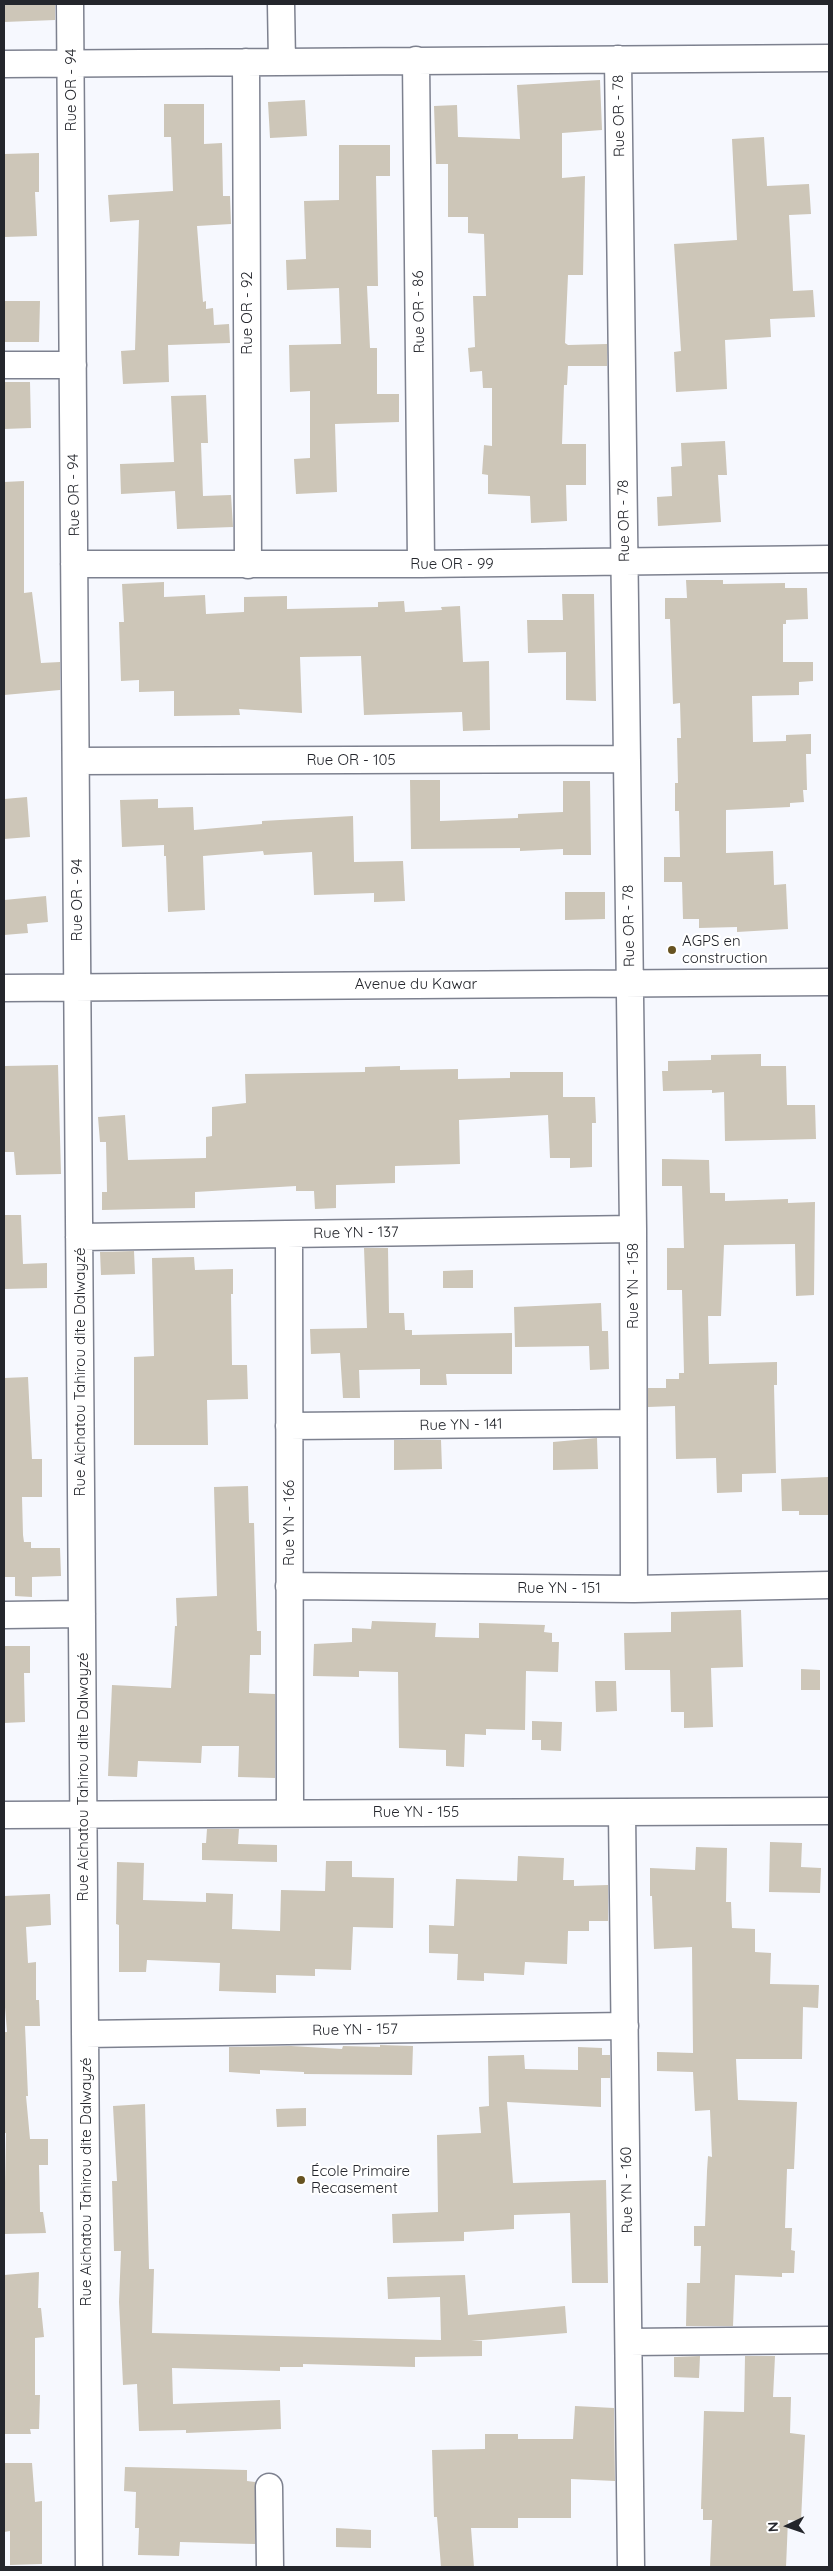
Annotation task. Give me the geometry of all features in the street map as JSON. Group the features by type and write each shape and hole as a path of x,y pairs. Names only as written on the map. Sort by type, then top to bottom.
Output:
{"street":[{"name":"Rue OR - 94","path":"70,4 77,987"},
{"path":"281,4 282,62"},
{"path":"4,64 829,58"},
{"name":"Rue OR - 78","path":"618,59 630,982"},
{"name":"Rue OR - 86","path":"416,60 421,564"},
{"name":"Rue OR - 92","path":"246,62 248,565"},
{"path":"4,365 73,365"},
{"name":"Rue OR - 99","path":"74,564 421,564 829,559"},
{"name":"Rue OR - 105","path":"76,761 627,759"},
{"name":"Rue YN - 158","path":"630,982 634,1589"},
{"name":"Avenue du Kawar","path":"4,988 829,982"},
{"name":"Rue Aichatou Tahirou dite Dalwayzé","path":"77,987 89,2567"},
{"name":"Rue YN - 137","path":"79,1237 633,1229"},
{"name":"Rue YN - 166","path":"289,1234 290,1812"},
{"name":"Rue YN - 141","path":"289,1426 633,1423"},
{"name":"Rue YN - 151","path":"289,1586 634,1589 829,1585"},
{"path":"4,1615 82,1614"},
{"name":"Rue YN - 155","path":"4,1815 290,1812 622,1813 829,1811"},
{"name":"Rue YN - 160","path":"622,1813 631,2567"},
{"name":"Rue YN - 157","path":"85,2034 625,2026"},
{"path":"628,2342 829,2340"},
{"path":"269,2486 270,2567"}],"building":[{"path":"4,4 55,4 55,20 4,22"},
{"path":"600,80 602,130 562,133 562,178 585,176 583,275 568,275 565,343 568,345 607,344 607,366 568,366 567,385 564,385 562,444 586,444 586,485 566,485 567,521 531,523 530,496 488,494 488,475 482,474 484,445 492,446 492,388 483,388 482,371 470,372 468,348 475,347 473,296 486,296 484,234 468,233 468,217 448,217 448,164 436,164 434,106 457,105 458,137 520,139 517,85"},
{"path":"305,100 307,136 270,138 268,102"},
{"path":"164,104 204,104 204,144 222,143 223,196 230,196 231,224 197,226 203,302 206,301 206,309 213,308 214,325 229,324 230,343 168,345 169,382 123,384 121,351 135,350 139,220 110,222 108,195 173,191 171,137 164,137"},
{"path":"764,137 767,186 809,184 811,214 789,215 793,291 813,290 815,317 770,319 771,337 725,340 727,389 676,392 674,352 681,351 674,244 737,240 732,139"},
{"path":"339,145 390,145 390,176 376,176 378,286 367,286 370,348 377,348 377,394 399,394 399,422 335,424 337,492 296,494 294,459 310,458 310,391 290,392 289,345 341,344 339,288 287,290 286,260 306,259 304,201 339,200"},
{"path":"39,153 39,192 35,192 37,236 4,237 4,154"},
{"path":"4,301 40,301 39,342 4,342"},
{"path":"4,382 30,382 31,428 4,429"},
{"path":"206,395 208,443 201,443 203,496 231,495 233,527 177,529 175,491 121,494 120,464 174,462 171,396"},
{"path":"725,441 727,475 718,475 721,522 658,526 657,497 672,496 671,467 682,466 681,443"},
{"path":"24,481 24,593 32,592 41,663 60,662 60,690 4,695 4,482"},
{"path":"686,580 723,580 723,584 785,583 785,588 807,588 808,619 786,620 786,624 783,624 783,662 813,662 813,681 799,682 799,695 752,696 753,742 786,741 786,735 811,734 811,754 806,754 807,790 803,790 804,802 790,803 790,807 726,810 726,853 773,851 774,885 786,884 788,929 737,932 737,927 699,928 699,919 683,919 682,882 664,882 664,857 680,857 679,811 675,811 675,783 678,783 677,738 681,738 680,703 673,704 670,619 665,619 665,598 687,598"},
{"path":"164,582 164,597 205,595 206,614 244,612 244,597 287,596 287,609 378,607 378,602 404,601 405,612 442,610 441,607 460,606 463,662 489,661 490,730 463,731 462,712 364,715 361,656 300,657 302,713 239,709 240,715 174,716 174,691 139,692 139,680 121,681 119,622 124,622 122,584"},
{"path":"562,594 594,594 596,701 566,700 566,652 528,653 527,620 563,620"},
{"path":"410,780 440,780 440,821 518,818 518,814 563,812 563,781 590,781 591,855 563,855 563,849 520,851 520,848 411,849"},
{"path":"27,797 30,837 4,839 4,799"},
{"path":"158,799 158,808 193,807 194,830 262,824 262,821 353,816 354,862 403,861 405,901 374,902 374,893 314,895 312,852 264,855 263,851 203,856 205,910 168,912 164,845 122,847 120,800"},
{"path":"565,892 605,892 605,919 565,920"},
{"path":"46,896 48,922 27,924 28,933 4,935 4,900"},
{"path":"761,1054 761,1066 786,1066 787,1105 815,1105 816,1139 725,1141 724,1092 712,1093 712,1090 663,1091 662,1071 668,1071 668,1061 711,1060 711,1055"},
{"path":"58,1065 61,1174 16,1175 14,1152 4,1152 4,1066"},
{"path":"400,1066 400,1070 458,1069 458,1079 510,1078 510,1072 563,1072 563,1097 595,1097 596,1123 592,1123 592,1167 570,1168 570,1158 550,1158 548,1115 459,1120 460,1164 395,1166 395,1183 336,1185 336,1208 315,1209 314,1191 296,1191 296,1186 195,1192 195,1208 102,1210 102,1192 107,1192 106,1142 100,1142 98,1117 125,1115 128,1160 206,1158 206,1137 212,1136 212,1107 246,1103 245,1074 365,1072 365,1067"},
{"path":"662,1159 709,1160 710,1193 725,1193 725,1201 788,1199 788,1203 815,1202 814,1295 796,1296 795,1244 724,1245 721,1316 708,1316 709,1364 777,1362 777,1385 774,1385 776,1473 742,1474 742,1492 717,1493 716,1458 676,1459 675,1406 648,1407 648,1388 666,1388 666,1379 679,1379 679,1373 684,1373 682,1290 667,1290 667,1248 684,1248 682,1186 662,1186"},
{"path":"4,1215 21,1215 23,1264 47,1263 47,1288 4,1289"},
{"path":"364,1248 388,1248 389,1313 404,1313 405,1330 412,1330 412,1335 512,1333 512,1374 446,1374 447,1385 420,1385 420,1369 359,1370 360,1398 343,1398 340,1353 311,1354 310,1329 367,1328"},
{"path":"134,1251 135,1274 101,1275 100,1252"},
{"path":"194,1257 195,1270 233,1269 233,1294 231,1294 232,1365 247,1365 248,1399 207,1400 208,1445 134,1445 134,1357 154,1356 152,1258"},
{"path":"473,1270 473,1288 443,1288 443,1271"},
{"path":"601,1303 602,1331 608,1331 609,1369 590,1370 589,1346 515,1347 514,1307"},
{"path":"28,1377 32,1459 42,1459 42,1497 22,1497 24,1542 31,1542 31,1548 60,1548 61,1576 32,1577 32,1597 15,1596 15,1577 4,1577 4,1378"},
{"path":"597,1438 598,1469 553,1470 553,1442"},
{"path":"394,1440 441,1440 442,1469 394,1470"},
{"path":"828,1477 828,1515 799,1515 799,1511 782,1511 781,1479"},
{"path":"248,1486 249,1523 254,1523 257,1631 261,1631 261,1655 250,1655 249,1693 275,1694 275,1778 238,1777 239,1746 202,1746 201,1763 138,1761 137,1777 108,1776 112,1685 171,1688 175,1626 177,1626 176,1598 217,1596 214,1487"},
{"path":"741,1610 743,1667 711,1668 713,1727 684,1728 684,1712 671,1712 670,1670 625,1670 624,1633 671,1632 671,1612"},
{"path":"372,1621 436,1623 435,1637 479,1638 479,1623 545,1625 544,1632 552,1633 552,1642 559,1642 558,1672 526,1671 525,1730 486,1729 486,1735 465,1734 464,1767 446,1766 446,1750 399,1748 398,1672 359,1671 359,1677 313,1676 314,1644 352,1642 352,1628 371,1629"},
{"path":"4,1646 30,1646 30,1673 24,1673 25,1722 4,1723"},
{"path":"801,1669 820,1670 820,1690 801,1690"},
{"path":"595,1681 616,1681 617,1711 596,1712"},
{"path":"532,1721 562,1722 561,1751 541,1750 541,1740 532,1740"},
{"path":"207,1829 239,1829 238,1844 277,1845 277,1862 202,1860 202,1843 206,1843"},
{"path":"770,1842 802,1843 801,1867 821,1868 820,1893 769,1892"},
{"path":"696,1847 727,1848 726,1902 731,1902 732,1928 755,1929 755,1952 771,1953 770,1984 819,1985 818,2008 803,2007 802,2059 736,2059 738,2100 797,2102 794,2169 787,2169 785,2228 792,2228 791,2250 795,2251 794,2273 782,2273 782,2277 735,2275 733,2326 686,2326 687,2283 700,2283 701,2246 694,2246 694,2226 705,2226 708,2156 712,2157 710,2110 695,2111 693,2072 657,2071 657,2052 693,2053 692,1947 654,1949 650,1868 695,1870"},
{"path":"518,1856 564,1858 563,1880 574,1880 574,1886 608,1885 608,1921 589,1921 589,1931 568,1931 567,1964 525,1962 524,1975 484,1973 484,1981 457,1980 458,1954 429,1953 429,1925 454,1926 456,1879 517,1881"},
{"path":"326,1861 352,1861 352,1877 394,1878 393,1928 353,1927 351,1970 315,1969 315,1976 276,1975 276,1993 219,1991 220,1963 147,1960 146,1972 119,1972 119,1925 116,1924 117,1862 144,1863 143,1900 206,1902 206,1893 233,1894 232,1929 280,1931 281,1890 325,1891"},
{"path":"50,1894 51,1925 26,1927 28,1963 36,1962 36,2000 39,2000 40,2026 25,2026 28,2096 26,2096 30,2139 48,2139 48,2165 39,2165 40,2212 43,2212 46,2233 4,2234 6,2133 4,2133 4,2032 7,2032 4,1995 4,1896"},
{"path":"380,2045 413,2046 412,2075 304,2074 304,2072 260,2070 260,2074 229,2072 229,2047 291,2046 342,2049 343,2046 380,2047"},
{"path":"578,2047 602,2048 602,2055 610,2055 610,2078 601,2078 601,2107 507,2102 513,2183 606,2180 608,2283 572,2283 570,2213 514,2215 514,2229 464,2232 464,2241 393,2243 392,2214 438,2212 437,2135 481,2133 479,2107 489,2106 488,2056 524,2055 525,2069 578,2070"},
{"path":"145,2104 149,2269 154,2269 152,2333 441,2340 440,2297 388,2299 387,2277 465,2275 468,2315 565,2306 567,2333 471,2341 482,2341 482,2356 415,2357 415,2367 303,2364 303,2367 280,2367 280,2371 172,2368 173,2404 280,2400 281,2429 186,2433 186,2430 139,2431 137,2384 123,2385 119,2302 121,2251 114,2251 112,2181 117,2181 113,2106"},
{"path":"306,2108 306,2126 277,2127 276,2109"},
{"path":"39,2272 38,2308 41,2308 44,2337 35,2338 35,2395 40,2395 39,2429 30,2429 31,2434 4,2434 4,2275"},
{"path":"700,2356 699,2378 674,2377 674,2357"},
{"path":"745,2356 775,2356 773,2397 791,2397 790,2433 805,2435 801,2521 788,2520 786,2567 710,2567 712,2520 703,2520 703,2509 701,2509 704,2411 744,2412"},
{"path":"575,2406 614,2408 615,2481 571,2479 571,2518 518,2518 518,2528 471,2528 474,2567 441,2567 437,2517 434,2517 432,2450 485,2449 485,2434 518,2434 518,2439 573,2439"},
{"path":"4,2463 32,2463 35,2502 42,2501 42,2564 10,2565 10,2531 4,2532"},
{"path":"125,2467 247,2470 247,2481 255,2482 255,2544 180,2542 179,2556 138,2555 139,2528 135,2528 136,2492 124,2491"},
{"path":"336,2528 371,2530 371,2548 336,2547"}],"place":[{"name":"AGPS en construction","path":"672,950"},
{"name":"École Primaire Recasement","path":"301,2180"}]}
